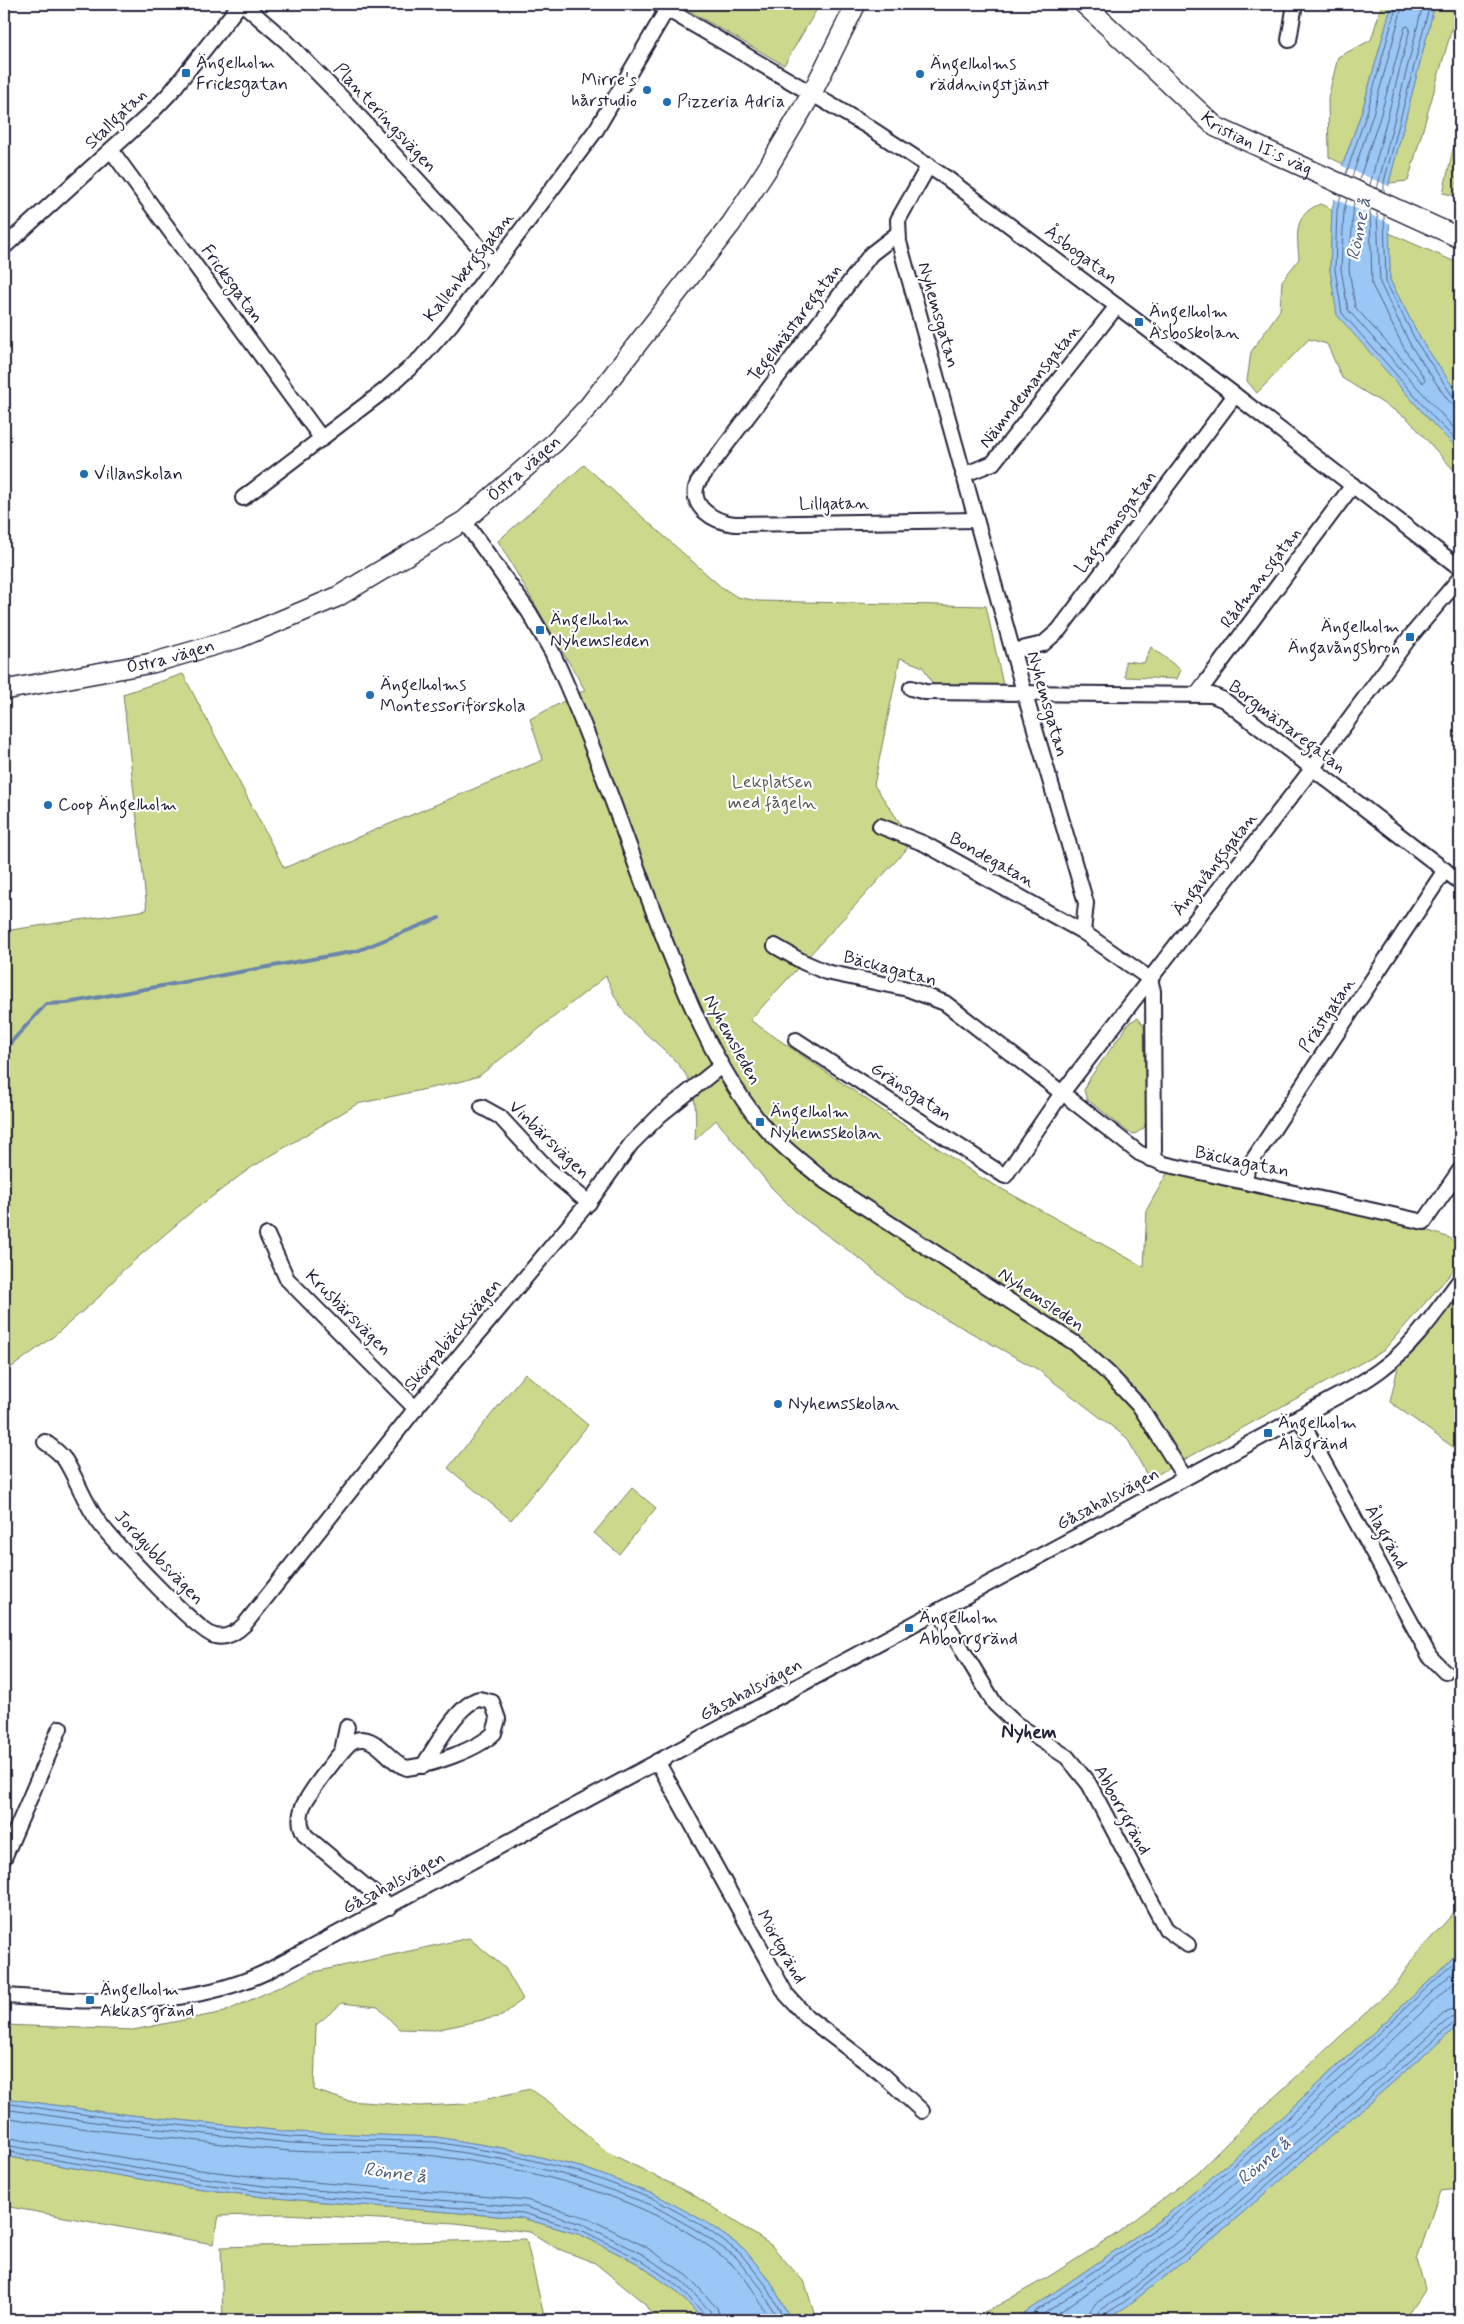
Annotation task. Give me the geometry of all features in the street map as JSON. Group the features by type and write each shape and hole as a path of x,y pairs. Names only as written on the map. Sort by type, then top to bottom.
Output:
{"main road":[{"name":"Östra vägen","path":"4,690 152,663 239,638 337,597 464,521 555,442 613,376 731,224 766,171 812,93 856,4"},
{"name":"Kristian II:s väg","path":"1084,4 1216,127 1460,238"}],"street":[{"name":"Stallgatan","path":"4,246 111,150 171,92 242,4"},
{"name":"Planteringsvägen","path":"242,4 301,56 496,262"},
{"path":"1289,40 1295,4"},
{"name":"Kallenbergsgatan","path":"244,498 385,390 421,358 450,324 596,130 663,6"},
{"name":"Åsbogatan","path":"663,6 812,93 929,165 1235,394 1460,568"},
{"name":"Fricksgatan","path":"111,150 322,439"},
{"path":"897,234 901,212 929,165"},
{"name":"Nyhemsgatan","path":"897,234 1025,695 1086,903 1083,932"},
{"name":"Tegelmästaregatan","path":"700,506 695,493 698,482 871,254 897,234"},
{"name":"Nämndemansgatan","path":"963,475 993,463 1117,306"},
{"name":"Lagmansgatan","path":"1013,651 1042,644 1059,630 1235,394"},
{"name":"Rådmansgatan","path":"1198,693 1353,485"},
{"name":"Lillgatan","path":"700,506 715,519 735,524 976,520"},
{"name":"Nyhemsleden","path":"464,521 529,612 552,652 688,1002 721,1066 760,1122 794,1156 826,1182 1076,1344 1142,1408 1185,1478"},
{"name":"Ängavångsgatan","path":"1005,1176 1066,1096 1150,978 1312,769 1410,638 1460,578"},
{"name":"Borgmästaregatan","path":"910,688 925,692 1025,695 1198,693 1212,695 1224,700 1460,882"},
{"name":"Bondegatan","path":"880,826 925,844 1083,932"},
{"name":"Prästgatan","path":"1245,1181 1247,1169 1445,870"},
{"path":"1083,932 1150,978 1153,991 1154,1151 1150,1159"},
{"name":"Bäckagatan","path":"775,946 803,962 826,972 908,989 944,1003 1150,1159 1424,1222 1460,1170"},
{"name":"Gränsgatan","path":"796,1040 1005,1176"},
{"name":"Skörpabäcksvägen","path":"224,1636 236,1632 245,1624 416,1409 589,1203 640,1134 696,1084 721,1066"},
{"name":"Vinbärsvägen","path":"482,1106 500,1117 548,1170 589,1203"},
{"name":"Krusbärsvägen","path":"267,1235 287,1279 416,1409"},
{"name":"Gåsahalsvägen","path":"4,1996 134,2000 182,1997 216,1991 266,1972 1349,1390 1385,1367 1417,1336 1460,1280"},
{"name":"Ålagränd","path":"1299,1417 1430,1657 1445,1672"},
{"name":"Jordgubbsvägen","path":"45,1442 64,1459 88,1506 117,1544 205,1632 213,1636 224,1636"},
{"name":"Abborrgränd","path":"939,1611 995,1704 1016,1724 1067,1757 1079,1770 1089,1784 1166,1930 1188,1945"},
{"path":"390,1907 306,1836 301,1827 304,1804 342,1752 355,1740 366,1739 404,1767 423,1766 444,1760 493,1735 498,1722 492,1702 479,1699 468,1705 458,1715 423,1766"},
{"path":"342,1752 347,1727"},
{"path":"4,1858 60,1728"},
{"name":"Mörtgränd","path":"657,1761 786,1994 807,2017 882,2074 922,2111"}],"green space":[{"path":"677,4 820,4 784,65"},
{"path":"1382,4 1392,4 1362,111 1343,164 1329,157 1328,98 1338,57 1371,40"},
{"path":"1435,4 1459,4 1408,181 1389,183"},
{"path":"1460,119 1460,197 1443,193"},
{"path":"1320,204 1332,209 1330,270 1338,315 1432,423 1460,451 1460,477 1407,418 1342,378 1327,344 1309,339 1257,393 1247,381 1251,352 1280,310 1282,281 1299,259 1298,234 1301,220 1311,208"},
{"path":"1389,233 1460,264 1460,397 1421,340 1390,280"},
{"name":"Lekplatsen med fågeln","path":"584,465 720,586 737,597 758,601 986,606 1003,685 936,690 923,667 900,658 874,785 912,840 906,850 750,1020 980,1177 1144,1267 1147,1209 1168,1172 1426,1230 1450,1238 1460,1246 1460,1263 1383,1351 1149,1479 1127,1438 1037,1369 903,1295 863,1261 799,1215 772,1188 716,1120 695,1140 695,1101 689,1080 677,1062 635,1024 624,1011 615,997 606,976 479,1076 357,1104 249,1169 190,1213 123,1270 99,1297 54,1336 4,1373 4,931 147,910 123,694 183,674 284,868 543,760 530,719 585,690 498,541"},
{"path":"1151,647 1181,670 1177,679 1125,677 1125,661 1144,663"},
{"path":"1138,1018 1144,1026 1146,1120 1144,1128 1135,1134 1128,1132 1087,1099 1084,1091 1087,1082 1130,1022"},
{"path":"1460,1294 1460,1452 1390,1402 1398,1367"},
{"path":"525,1373 588,1425 511,1520 448,1468"},
{"path":"632,1488 656,1508 619,1554 594,1533"},
{"path":"1460,1906 1460,1950 1437,1974 1271,2127 1167,2215 1014,2320 972,2320 1048,2277 1113,2236 1197,2173 1255,2115 1396,1985 1413,1958"},
{"path":"469,1938 505,1968 523,1999 502,2016 435,2030 399,2029 378,2007 342,2003 316,2025 314,2090 348,2101 419,2106 466,2104 530,2089 548,2101 607,2152 692,2194 771,2245 805,2283 816,2320 791,2320 771,2282 744,2249 704,2221 658,2196 584,2168 508,2149 436,2137 292,2132 103,2112 4,2098 4,2025 133,2030 224,2012 310,1973"},
{"path":"1460,2024 1460,2189 1440,2191 1417,2260 1425,2289 1404,2320 1104,2320 1126,2307 1217,2235"},
{"path":"4,2156 181,2186 263,2197 522,2218 581,2235 637,2263 675,2290 704,2320 655,2320 644,2303 595,2263 556,2248 530,2232 455,2223 284,2214 219,2216 213,2244 4,2206"},
{"path":"526,2239 545,2320 223,2320 221,2247"}],"water":[{"name":"Rönne å","path":"1392,4 1435,4 1389,183 1390,280 1421,340 1460,397 1460,451 1432,423 1337,315 1330,270 1332,209 1343,164 1362,111"},
{"name":"Rönne å","path":"1460,1950 1460,2024 1217,2235 1126,2307 1104,2320 1014,2320 1167,2215 1271,2127 1437,1974"},
{"name":"Rönne å","path":"4,2098 103,2112 292,2132 436,2137 508,2149 584,2168 658,2196 704,2221 744,2249 771,2282 791,2320 704,2320 675,2290 637,2263 581,2235 522,2218 263,2197 181,2186 4,2156"}],"pier":[{"path":"1340,165 1391,187 1391,224 1332,198"}],"waterway":[{"path":"4,1050 46,1004 67,1003 357,951 439,918"}],"place":[{"name":"Ängelholm Fricksgatan","path":"186,73"},
{"name":"Ängelholms räddningstjänst","path":"920,74"},
{"name":"Mirre's hårstudio","path":"647,90"},
{"name":"Pizzeria Adria","path":"667,102"},
{"name":"Ängelholm Åsboskolan","path":"1139,322"},
{"name":"Villanskolan","path":"84,474"},
{"name":"Ängelholm Nyhemsleden","path":"540,630"},
{"name":"Ängelholm Ängavångsbron","path":"1410,637"},
{"name":"Ängelholms Montessoriförskola","path":"370,695"},
{"name":"Coop Ängelholm","path":"48,805"},
{"name":"Ängelholm Nyhemsskolan","path":"760,1122"},
{"name":"Nyhemsskolan","path":"778,1404"},
{"name":"Ängelholm Ålagränd","path":"1268,1433"},
{"name":"Ängelholm Abborrgränd","path":"909,1628"},
{"name":"Ängelholm Akkas gränd","path":"90,2000"}],"district":[{"name":"Nyhem","path":"1029,1732"}]}
